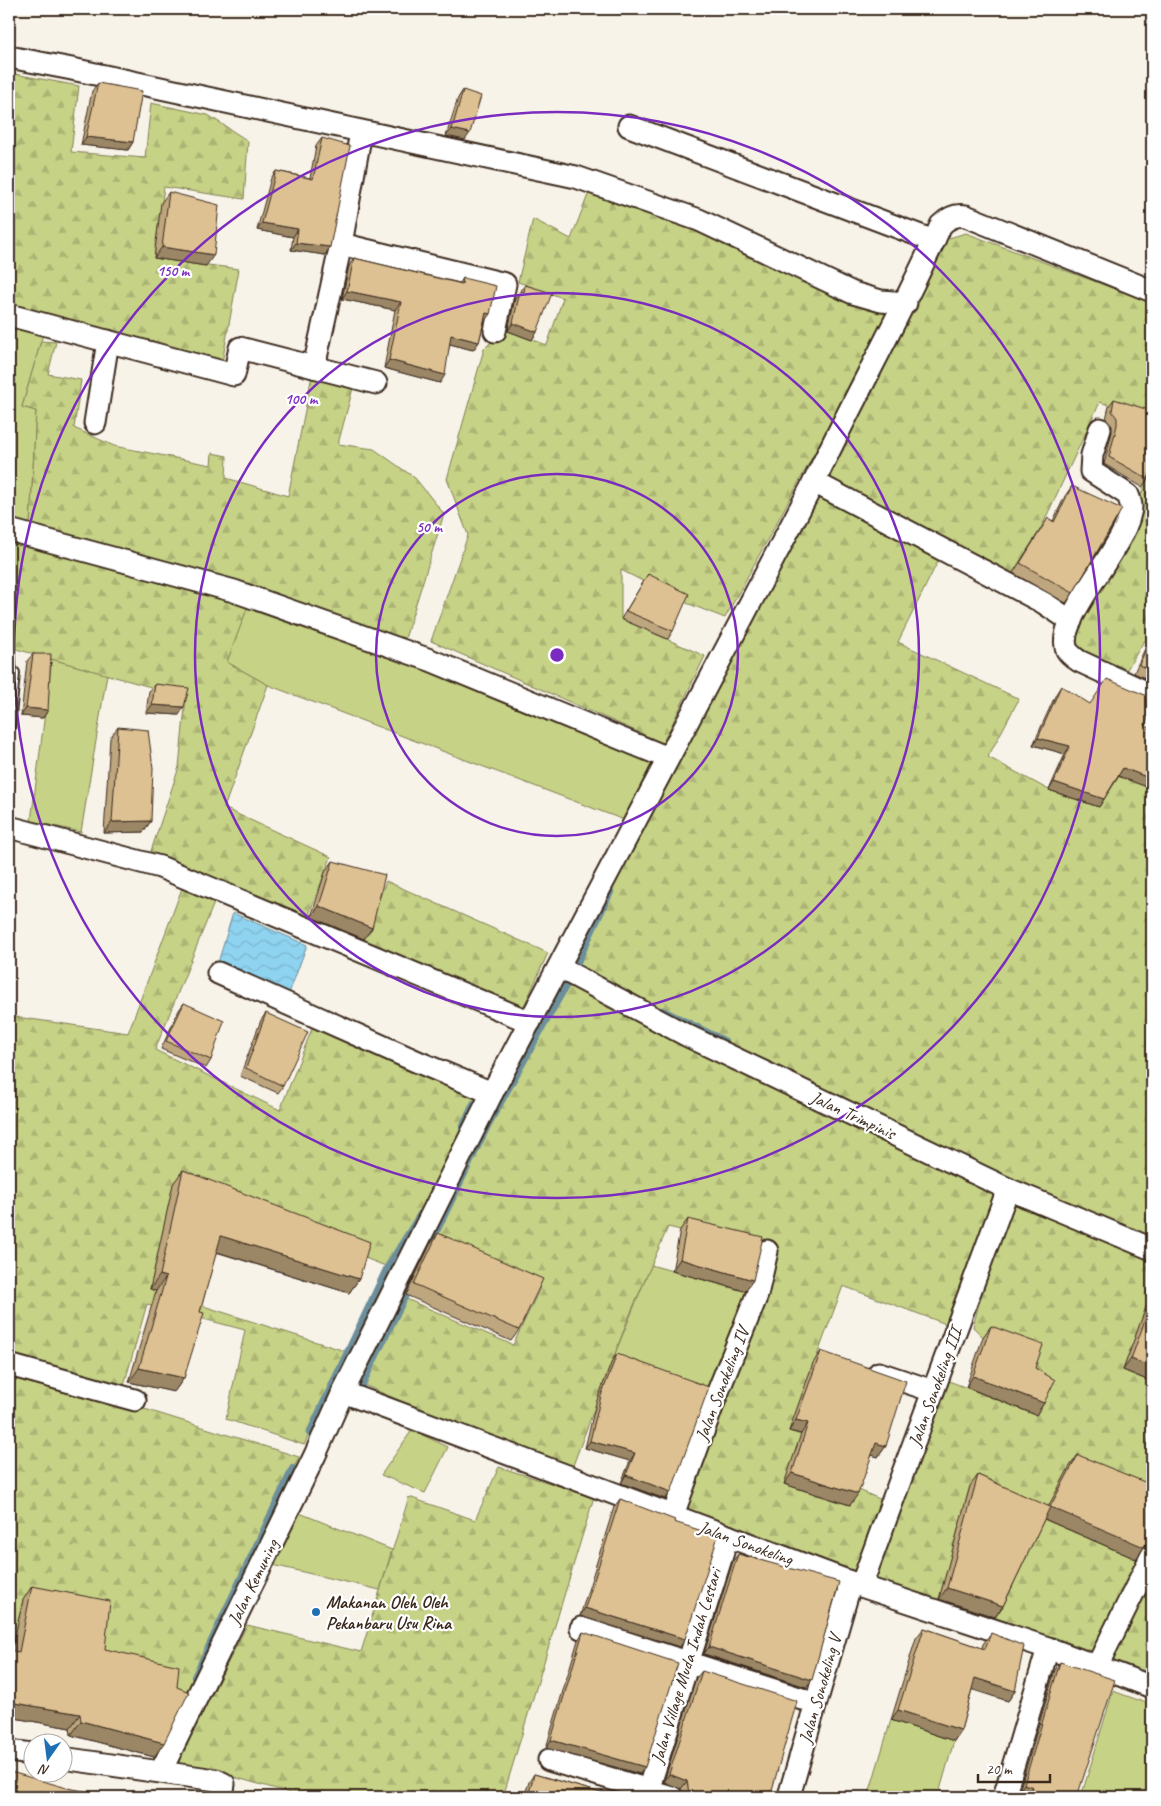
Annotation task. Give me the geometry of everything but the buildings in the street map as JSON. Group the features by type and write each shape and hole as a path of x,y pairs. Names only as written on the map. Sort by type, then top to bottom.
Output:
{"street":[{"path":"9,57 72,68 576,177 699,220 853,292 881,301 906,303"},
{"path":"629,126 934,241"},
{"path":"314,367 341,244 361,132"},
{"name":"Jalan Kemuning","path":"162,1771 315,1455 343,1392 492,1092 560,968 668,758 814,482 843,421 906,303 945,221 960,215 966,216 1152,291"},
{"path":"341,244 505,284 495,331"},
{"path":"9,315 234,375 240,348 376,383"},
{"path":"94,423 108,341"},
{"path":"1100,429 1092,455 1091,471 1128,495 1131,507 1127,523 1071,621 1066,643 1071,655 1100,671 1152,695"},
{"path":"814,482 1044,603 1071,621"},
{"path":"9,530 234,591 430,660 668,758"},
{"path":"9,827 160,867 530,1022"},
{"name":"Jalan Trimpinis","path":"560,968 686,1035 1008,1189 1152,1250"},
{"path":"218,973 492,1092"},
{"name":"Jalan Sonokeling III","path":"856,1584 933,1391 1008,1189"},
{"name":"Jalan Sonokeling IV","path":"673,1516 715,1399 757,1294 767,1252"},
{"path":"9,1365 135,1400"},
{"path":"861,1366 933,1391"},
{"name":"Jalan Sonokeling","path":"343,1392 856,1584 1048,1648 1152,1687"},
{"name":"Jalan Village Muda Indah Lestari","path":"647,1794 728,1536"},
{"path":"1097,1666 1152,1555"},
{"name":"Jalan Sonokeling V","path":"790,1797 856,1584"},
{"path":"580,1628 802,1699"},
{"path":"1004,1797 1048,1648"},
{"path":"9,1751 22,1753"},
{"path":"72,1759 162,1771 218,1788"},
{"path":"549,1760 647,1794 672,1797"}],"lane":[{"path":"9,726 14,672"}],"green space":[{"path":"9,73 79,86 71,152 145,158 151,103 208,115 248,141 244,199 164,187 154,258 239,269 222,363 9,308"},
{"path":"591,187 787,265 890,314 725,618 684,602 621,570 621,619 705,656 663,743 431,641 468,535 447,479 484,349 504,329 547,345 563,298 518,282 533,219 571,239"},
{"path":"966,233 1152,303 1152,421 1100,402 1041,528 1009,579 822,481 916,306 942,240"},
{"path":"9,322 44,331 22,407 36,411 30,527 9,522"},
{"path":"41,341 56,342 48,374 81,380 74,428 114,446 211,465 212,453 227,456 226,478 288,496 312,375 353,388 338,444 374,449 415,478 444,514 403,645 30,527 36,411 22,407"},
{"path":"1152,460 1152,645 1144,641 1123,676 1080,654 1072,640 1131,528"},
{"path":"816,493 940,557 898,642 1019,699 988,757 1049,790 1099,807 1118,776 1152,789 1152,1240 1008,1180 698,1029 575,966 659,786"},
{"path":"9,535 248,606 227,662 268,685 224,808 331,857 306,922 149,857 179,767 186,697 9,647"},
{"path":"248,606 446,677 653,760 624,820 268,685 226,662"},
{"path":"52,659 107,674 81,832 31,821"},
{"path":"386,881 548,953 521,1013 361,947"},
{"path":"184,883 216,898 155,1050 280,1110 313,1026 478,1096 432,1196 388,1267 174,1184 150,1289 348,1352 304,1445 226,1419 245,1330 147,1304 124,1385 9,1355 9,1016 128,1033"},
{"path":"568,981 823,1115 826,1109 1006,1195 957,1328 843,1286 789,1431 811,1438 785,1484 850,1505 859,1490 884,1501 859,1574 684,1509 767,1251 668,1227 628,1319 569,1476 362,1384 404,1298 513,1345 540,1288 431,1242 488,1124"},
{"path":"1008,1189 1152,1250 1152,1291 1123,1370 1152,1382 1152,1499 1042,1518 1140,1560 1096,1655 995,1619 1041,1520 970,1486 939,1600 870,1584 949,1381 1036,1415 983,1337 973,1327"},
{"path":"651,1265 757,1295 715,1399 612,1361"},
{"path":"9,1372 93,1393 299,1457 182,1707 95,1663 23,1600 15,1635 9,1634"},
{"path":"412,1430 448,1447 425,1493 381,1475"},
{"path":"499,1467 594,1497 503,1797 290,1797 290,1793 220,1773 172,1773 247,1625 361,1652 409,1497 475,1520"},
{"path":"297,1512 392,1550 380,1590 273,1565"},
{"path":"1152,1576 1152,1678 1109,1662"},
{"path":"1113,1691 1152,1705 1152,1797 1081,1797"},
{"path":"891,1720 954,1741 938,1797 868,1797"}],"water":[{"path":"233,913 307,945 287,999 217,966"}],"waterway":[{"path":"581,969 575,966 610,892"},
{"path":"362,1384 488,1124 568,981"},
{"path":"663,1011 724,1041"},
{"path":"463,1128 474,1104"},
{"path":"310,1433 388,1267 421,1214"},
{"path":"195,1677 293,1469"}],"place":[{"name":"Makanan Oleh Oleh Pekanbaru Usu Rina","path":"316,1612"}]}
